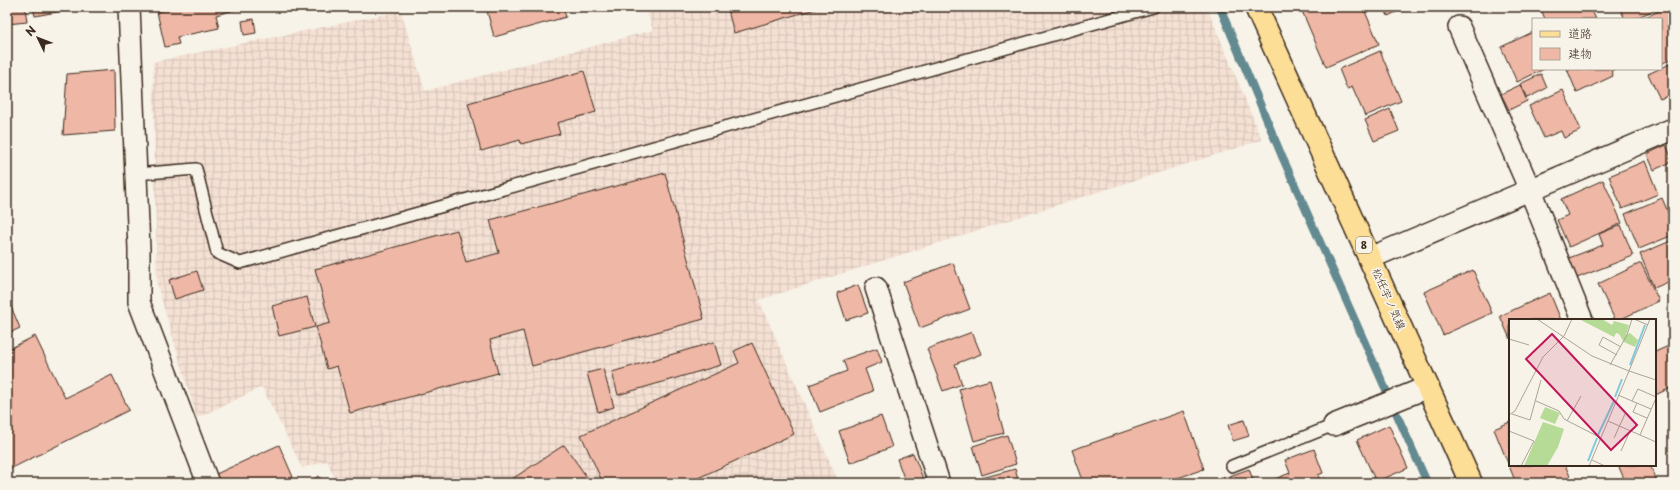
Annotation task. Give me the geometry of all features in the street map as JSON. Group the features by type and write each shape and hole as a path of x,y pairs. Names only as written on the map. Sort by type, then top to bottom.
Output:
{"main road":[{"name":"松任宇ノ気線","path":"1256,7 1428,387 1466,481"}],"street":[{"path":"129,7 139,249 138,302 208,483"},
{"path":"1459,27 1530,190 1582,319"},
{"path":"1370,258 1530,190 1671,135"},
{"path":"876,288 939,483"},
{"path":"1334,425 1428,387"}],"lane":[{"path":"136,174 196,169 216,253 240,263 1153,7"},
{"path":"1232,466 1334,425"}],"shaded area":[{"path":"645,7 1207,7 1262,140 759,300 839,483 337,483 327,461 302,468 262,387 197,418 157,285 153,62 401,11 425,91 653,30"}],"building":[{"path":"7,7 25,7 27,22 7,24"},
{"path":"33,7 61,7 62,11 35,16"},
{"path":"179,7 238,7 238,9 216,15 219,28 177,37 179,44 165,47 157,12"},
{"path":"486,7 563,7 566,17 494,37"},
{"path":"727,7 822,7 734,33"},
{"path":"1311,7 1363,7 1379,44 1326,67 1302,11"},
{"path":"1384,7 1401,7 1402,9 1388,16"},
{"path":"1540,7 1590,7 1596,18 1545,18"},
{"path":"1619,7 1650,7 1652,11 1636,18 1624,18"},
{"path":"1668,7 1673,18 1673,58 1662,64 1662,18 1643,18"},
{"path":"254,19 256,33 244,35 242,21"},
{"path":"1532,32 1532,70 1542,70 1517,82 1501,47"},
{"path":"1380,51 1401,101 1365,116 1352,87 1347,89 1339,69"},
{"path":"1672,63 1673,94 1660,99 1648,74 1657,70 1662,70 1662,68"},
{"path":"114,70 115,131 63,135 67,74"},
{"path":"1567,70 1613,70 1611,71 1613,76 1577,93"},
{"path":"584,71 596,112 557,123 560,134 521,144 520,140 481,151 468,103"},
{"path":"1541,74 1547,88 1527,98 1520,84"},
{"path":"1520,85 1527,101 1509,110 1501,94"},
{"path":"1563,90 1581,130 1564,138 1561,131 1544,138 1529,106"},
{"path":"1390,109 1399,131 1374,141 1365,120"},
{"path":"1666,145 1673,161 1654,170 1647,154"},
{"path":"1645,161 1658,194 1622,209 1609,176"},
{"path":"665,173 704,319 532,366 523,331 490,340 498,373 350,413 337,366 327,369 316,327 330,323 315,269 457,230 466,262 499,253 490,220"},
{"path":"1603,180 1622,223 1569,247 1557,220 1568,215 1561,199"},
{"path":"1662,198 1673,224 1673,235 1639,249 1625,214"},
{"path":"1621,225 1633,256 1577,278 1569,258 1603,245 1599,234"},
{"path":"1673,240 1673,280 1654,288 1640,254"},
{"path":"953,263 970,309 920,328 903,282"},
{"path":"1641,263 1659,301 1621,319 1615,319 1598,284"},
{"path":"1473,270 1492,313 1443,335 1424,292"},
{"path":"197,271 203,290 175,299 169,280"},
{"path":"858,285 868,313 846,320 837,293"},
{"path":"1550,293 1561,319 1509,319 1509,337 1500,316"},
{"path":"7,297 20,328 7,334"},
{"path":"307,297 315,327 279,336 272,306"},
{"path":"972,332 981,354 955,364 962,384 943,391 927,349"},
{"path":"35,336 65,398 112,375 129,410 10,469 7,463 7,350"},
{"path":"714,342 721,365 618,395 612,372"},
{"path":"752,343 794,434 687,483 603,483 581,435 739,363 734,351"},
{"path":"1673,344 1673,387 1656,395 1656,352"},
{"path":"877,348 882,362 865,369 873,391 820,412 809,385 847,371 843,360"},
{"path":"603,369 614,407 598,412 587,373"},
{"path":"990,380 1004,433 974,441 959,389"},
{"path":"1184,411 1204,469 1163,483 1084,483 1072,450"},
{"path":"881,416 892,447 850,463 839,431"},
{"path":"1244,420 1249,436 1233,441 1228,425"},
{"path":"1509,422 1509,466 1494,429"},
{"path":"1389,425 1408,468 1376,482 1357,440"},
{"path":"1007,435 1016,464 982,475 973,446"},
{"path":"279,445 293,477 279,483 263,483 262,481 259,483 218,483 214,475"},
{"path":"564,445 591,483 506,483"},
{"path":"1314,449 1323,473 1318,475 1320,480 1325,478 1327,483 1265,483 1290,473 1285,460"},
{"path":"913,453 924,481 918,483 890,483 904,478 897,459"},
{"path":"1509,466 1565,466 1573,483 1516,483"},
{"path":"1618,466 1650,466 1658,483 1626,483"},
{"path":"1015,469 1019,483 983,483 982,478"},
{"path":"1249,469 1254,483 1217,483 1216,481"},
{"path":"319,476 323,483 306,483"}],"waterway":[{"path":"1221,10 1281,154 1426,480"}]}
